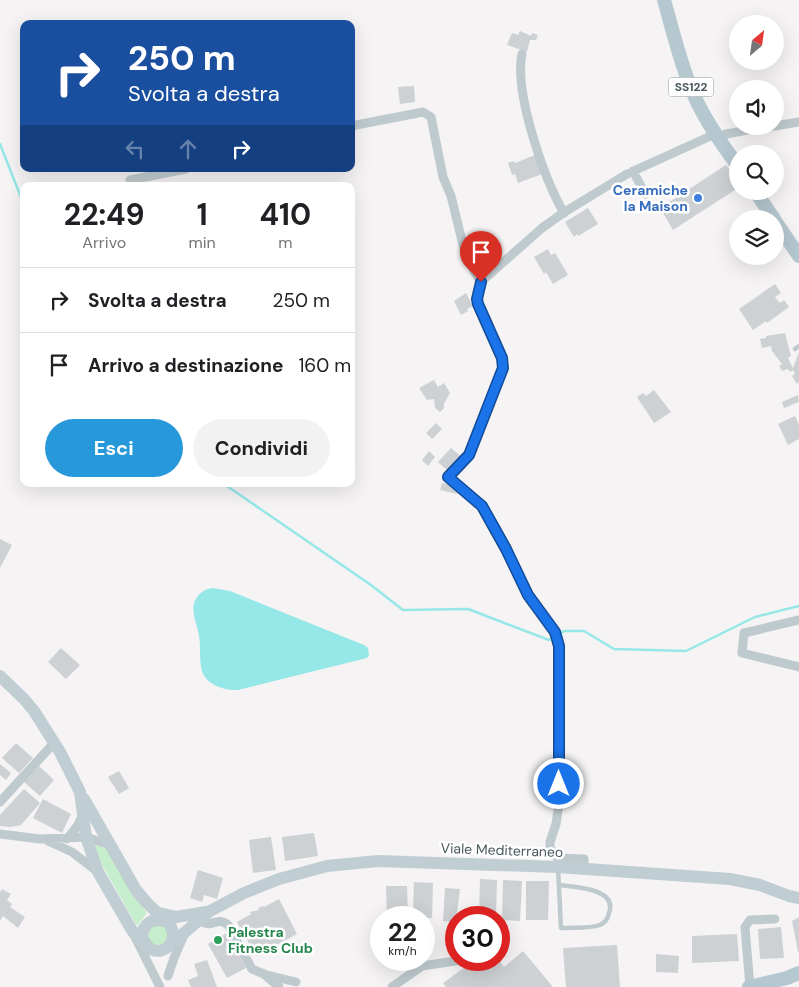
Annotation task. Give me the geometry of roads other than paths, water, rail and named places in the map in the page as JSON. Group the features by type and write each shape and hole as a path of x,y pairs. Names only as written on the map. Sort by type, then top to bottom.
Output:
{"main road":[{"name":"SS122","path":"664,0 691,86 717,136 729,153"},
{"path":"784,234 799,256"},
{"path":"750,987 780,983 799,973"}],"street":[{"path":"522,54 520,73 532,135 556,199 564,213"},
{"path":"355,125 423,112 431,117 443,177 464,249 481,282"},
{"path":"784,124 799,122"},
{"path":"584,868 584,860 558,858 550,848 559,804 558,639 528,595 506,549 482,506 448,477 469,455 503,368 502,358 477,299 481,282 542,228 564,213 633,171 717,136 729,133"},
{"path":"633,171 646,194"},
{"path":"130,180 170,172"},
{"path":"799,620 744,633 742,653 799,667"},
{"path":"0,676 34,711 54,743 136,890 173,929 174,934 170,945 169,987"},
{"path":"0,802 54,743"},
{"path":"80,792 86,837 98,872 133,932 160,987"},
{"path":"67,839 78,825 82,813"},
{"path":"0,834 40,839 86,837 110,845"},
{"path":"40,839 72,852 98,872"},
{"name":"Viale Mediterraneo","path":"170,945 210,911 244,893 279,879 327,866 378,861 584,868 730,879 760,885 799,898"},
{"name":"Viale Mediterraneo","path":"161,917 184,917 210,911"},
{"path":"151,969 142,938 143,929 149,922 161,917"},
{"path":"750,987 745,927 750,920 775,918"},
{"path":"199,919 204,924 209,925 218,921 224,921 252,969 296,982"},
{"path":"133,932 145,944 158,951 170,945"},
{"path":"168,976 186,932"},
{"path":"392,987 422,966 445,963"},
{"path":"264,974 279,987"}],"lane":[{"path":"558,867 561,928 599,925 605,921 609,915 610,907 608,901 601,893 596,890 559,885"}],"water":[{"path":"213,588 230,591 364,645 368,648 369,655 367,658 238,690 217,686 204,676 202,671 199,636 193,609 198,596 205,590"}],"waterway":[{"path":"0,144 20,195"},
{"path":"228,487 371,585 403,610 468,609 549,640 554,637"},
{"path":"558,635 564,631 584,631 614,649 686,651 755,617 799,606"}],"place":[{"name":"Ceramiche la Maison","path":"698,198"},
{"name":"Palestra Fitness Club","path":"218,940"}]}
